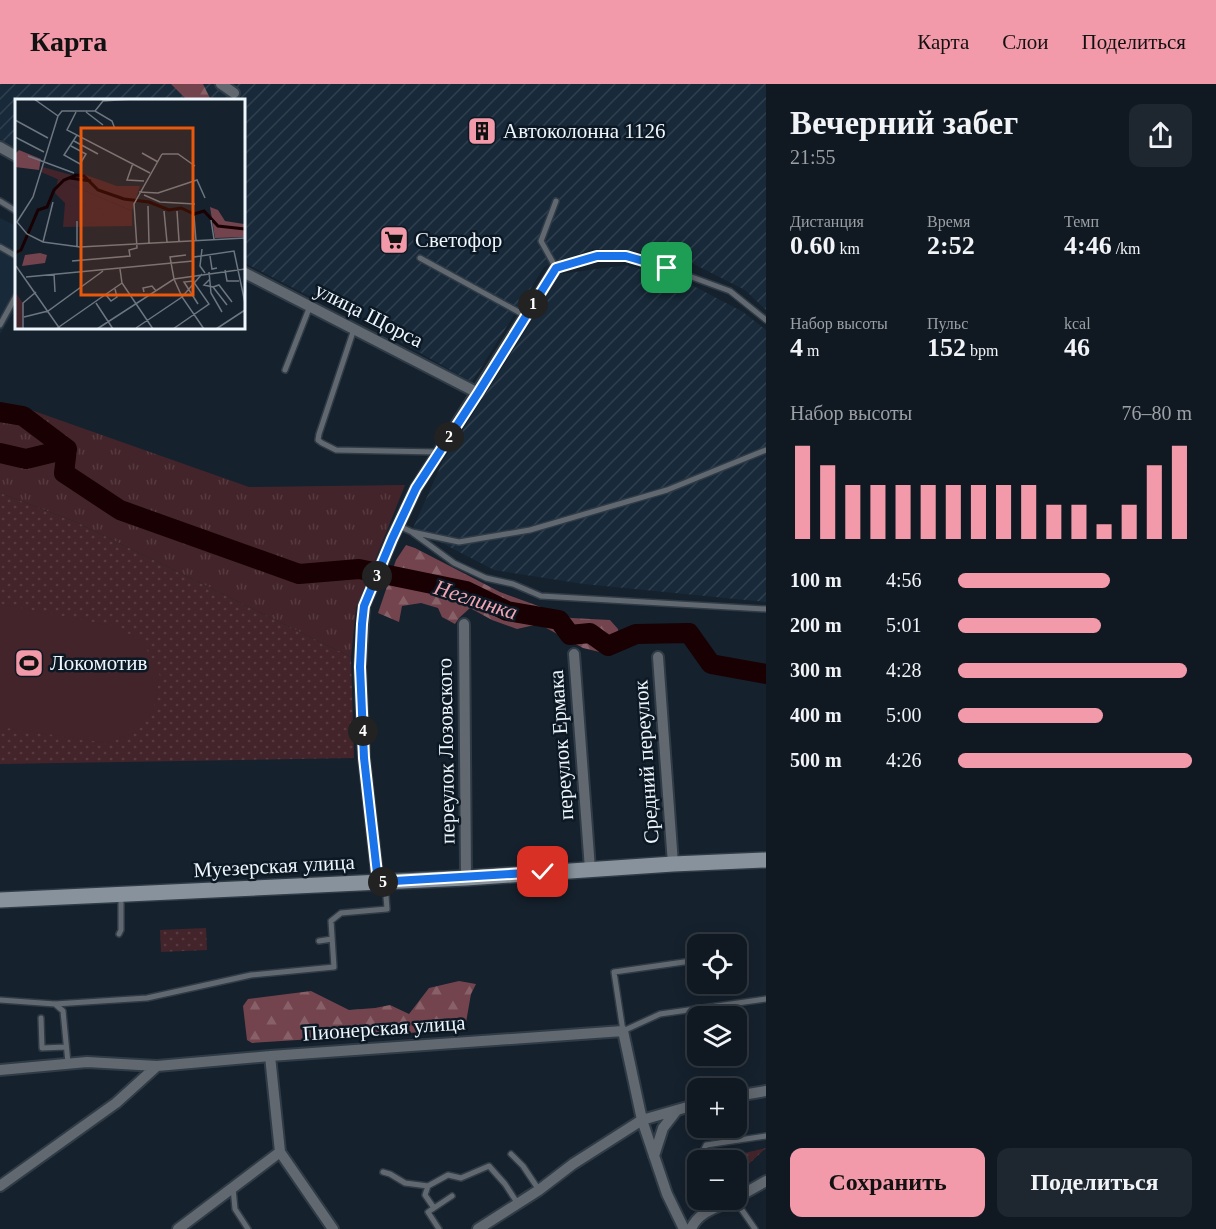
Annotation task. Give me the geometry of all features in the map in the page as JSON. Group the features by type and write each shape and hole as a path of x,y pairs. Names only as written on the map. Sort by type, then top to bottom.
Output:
{"main road":[{"name":"Муезерская улица","path":"0,900 466,878 766,860"}],"street":[{"path":"221,84 234,93"},
{"path":"0,147 15,155"},
{"path":"378,882 364,758 360,667 364,606 416,488 556,268"},
{"name":"улица Щорса","path":"244,273 478,393"},
{"name":"переулок Лозовского","path":"464,624 466,878"},
{"name":"переулок Ермака","path":"574,654 590,869"},
{"name":"Средний переулок","path":"658,657 673,864"},
{"path":"623,1031 642,1120 667,1194 684,1229"},
{"name":"Пионерская улица","path":"0,1070 87,1062 157,1066 623,1031"},
{"path":"270,1056 280,1152 333,1229"},
{"path":"0,1186 116,1103 157,1066"},
{"path":"747,1094 766,1090"},
{"path":"478,1229 642,1120 687,1107"},
{"path":"654,1157 663,1128 677,1110"},
{"path":"178,1229 280,1152"},
{"path":"747,1192 766,1181"},
{"path":"691,1229 701,1215 712,1210"}],"lane":[{"path":"0,201 15,210"},
{"path":"556,201 541,241 556,268 597,256 626,256 730,291 766,320"},
{"path":"0,247 15,255"},
{"path":"420,258 526,316"},
{"path":"0,324 15,298"},
{"path":"285,370 310,306"},
{"path":"354,329 318,440 336,450 439,452"},
{"path":"412,532 459,542 530,530 666,490 766,450"},
{"path":"399,526 412,532 454,563 486,578 513,584 541,596 766,609"},
{"path":"0,1000 56,1004 147,998 251,975 334,967 331,921 341,913 387,909 386,896 378,882"},
{"path":"119,933 121,930 121,895"},
{"path":"319,941 332,939"},
{"path":"623,1031 614,972 687,962"},
{"name":"Пионерская улица","path":"623,1031 660,1014 766,999"},
{"path":"56,1004 63,1011 68,1063"},
{"path":"41,1018 42,1048 66,1047"},
{"path":"704,1150 706,1145 766,1136"},
{"path":"511,1154 523,1166 539,1190"},
{"path":"383,1172 405,1183 428,1186 448,1175 461,1178 489,1166 518,1204"},
{"path":"428,1186 425,1195 434,1208"},
{"path":"233,1188 235,1209 248,1229"},
{"path":"439,1229 428,1212 452,1196"},
{"path":"742,1210 755,1229"}],"shaded area":[{"path":"0,84 766,84 766,310 745,290 674,254 593,249 544,267 472,382 354,316 244,263 244,99 15,99 15,146 0,139"},
{"path":"0,218 15,226 15,311 0,334"},
{"path":"626,265 686,282 743,312 766,330 766,602 584,584 494,570 413,528 443,461 561,274"}],"green space":[{"path":"171,84 203,84 210,98 209,99 186,99"},
{"path":"17,405 249,487 405,485 356,608 351,657 76,522 0,493 0,408"},
{"path":"0,493 76,522 351,657 354,758 0,764"},
{"path":"406,545 500,592 571,618 610,620 618,629 619,636 608,654 583,648 539,624 517,629 492,620 470,608 455,624 442,617 438,608 421,603 402,606 399,622 378,613 396,560"},
{"path":"0,604 117,627 143,642 160,676 153,711 137,732 107,743 0,727"},
{"path":"206,928 207,950 161,952 160,930"},
{"path":"459,981 476,984 471,994 465,1028 252,1043 247,1040 243,1006 248,999 311,991 349,1010 390,1005 409,1014 429,988"},
{"path":"766,1148 747,1166 747,1152"}],"waterway":[{"name":"Неглинка","path":"0,412 23,416 67,449 64,473 120,510 299,574 359,569 466,591 507,611 559,620 570,635 590,633 608,646 636,634 689,633 711,664 766,674"},
{"path":"0,453 26,459 67,449"}],"place":[{"name":"Автоколонна 1126","path":"482,131"},
{"name":"Светофор","path":"394,240"},
{"name":"Локомотив","path":"29,663"}],"route":[{"path":"543,872 378,882 364,758 360,667 364,606 416,488 556,268 597,256 626,256 667,268"}]}
